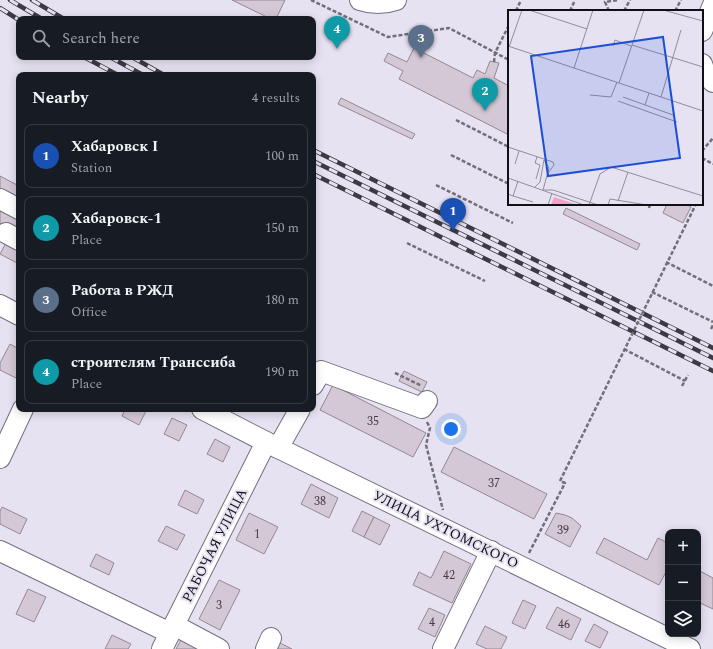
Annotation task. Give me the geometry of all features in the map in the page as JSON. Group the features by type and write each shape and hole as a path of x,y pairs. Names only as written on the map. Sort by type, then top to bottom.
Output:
{"street":[{"path":"360,0 369,3 381,3 396,0"},
{"path":"703,66 706,74 713,82"},
{"path":"703,85 713,90"},
{"path":"0,199 16,207"},
{"path":"0,305 16,313"},
{"path":"316,380 321,371 424,399"},
{"path":"0,458 22,412"},
{"name":"УЛИЦА УХТОМСКОГО","path":"208,412 272,445 523,566 690,649"},
{"name":"РАБОЧАЯ УЛИЦА","path":"168,636 272,445 298,412"},
{"path":"0,551 168,636 219,649"},
{"path":"443,649 491,551"}],"path":[{"path":"311,0 388,37 449,28 508,60"},
{"path":"517,10 522,0"},
{"path":"570,10 575,0"},
{"path":"608,10 603,1 618,0"},
{"path":"625,10 630,0"},
{"path":"676,10 681,0"},
{"path":"494,62 495,53 508,27"},
{"path":"456,120 508,146"},
{"path":"703,150 713,138"},
{"path":"451,155 508,184"},
{"path":"703,159 713,164"},
{"path":"436,185 513,223"},
{"path":"523,566 565,483 560,481 666,262 695,205"},
{"path":"407,243 485,281"},
{"path":"666,262 713,286"},
{"path":"652,292 713,324 711,329"},
{"path":"624,349 685,381"},
{"path":"395,373 424,399 430,428 426,445 448,530"},
{"path":"682,386 688,375"}],"building":[{"path":"232,0 285,0 277,16 265,16"},
{"path":"414,48 473,78 477,70 485,74 490,61 499,63 494,78 508,85 508,134 399,79 403,71 384,61 388,53 407,62"},
{"path":"341,98 415,134 412,139 338,104"},
{"path":"0,176 16,184 16,198 0,190"},
{"path":"667,205 688,205 691,207 683,223 663,213"},
{"path":"0,206 16,214 16,232 0,224"},
{"path":"566,208 640,244 637,250 563,214"},
{"path":"7,241 16,246 16,262 0,254"},
{"path":"10,344 16,347 16,378 0,370 0,363"},
{"path":"404,371 427,382 422,392 399,381"},
{"path":"333,385 426,433 413,457 320,410"},
{"path":"124,412 146,412 139,425 122,416"},
{"path":"172,418 187,425 179,441 164,434"},
{"path":"215,439 230,447 223,462 207,454"},
{"path":"454,447 547,494 534,519 441,472"},
{"path":"311,484 338,498 329,518 301,504"},
{"path":"185,490 204,500 197,514 178,505"},
{"path":"2,507 27,519 20,534 0,524 0,511"},
{"path":"362,511 374,517 364,537 352,531"},
{"path":"249,513 278,527 264,554 236,540"},
{"path":"556,513 572,518 581,526 570,547 545,534"},
{"path":"374,517 390,525 380,545 364,537"},
{"path":"166,526 185,535 177,550 158,541"},
{"path":"604,538 647,560 658,538 665,542 665,574 659,585 596,553"},
{"path":"444,551 471,564 452,603 413,585 419,572 431,578"},
{"path":"96,554 114,563 109,575 90,566"},
{"path":"701,572 713,578 713,609 701,603"},
{"path":"219,580 240,590 220,630 199,619"},
{"path":"28,589 46,597 34,622 16,614"},
{"path":"523,600 536,606 525,629 512,623"},
{"path":"557,607 581,619 571,640 546,628"},
{"path":"429,608 445,615 435,637 418,629"},
{"path":"594,624 608,632 600,648 585,641"},
{"path":"485,626 507,637 501,649 487,649 476,644"},
{"path":"112,635 131,644 128,649 105,649"},
{"path":"182,638 203,649 176,649"},
{"path":"276,641 292,649 272,649"}],"railway":[{"path":"10,0 37,16"},
{"path":"32,0 59,16"},
{"path":"0,8 16,18"},
{"path":"90,60 112,72"},
{"path":"116,60 138,72"},
{"path":"137,60 159,72"},
{"path":"316,151 713,348"},
{"path":"316,162 713,358"},
{"path":"316,175 713,371"}],"place":[{"name":"строителям Транссиба","path":"337,49"},
{"name":"Работа в РЖД","path":"421,58"},
{"name":"Хабаровск-1","path":"485,111"},
{"name":"Хабаровск I","path":"453,231"}]}
